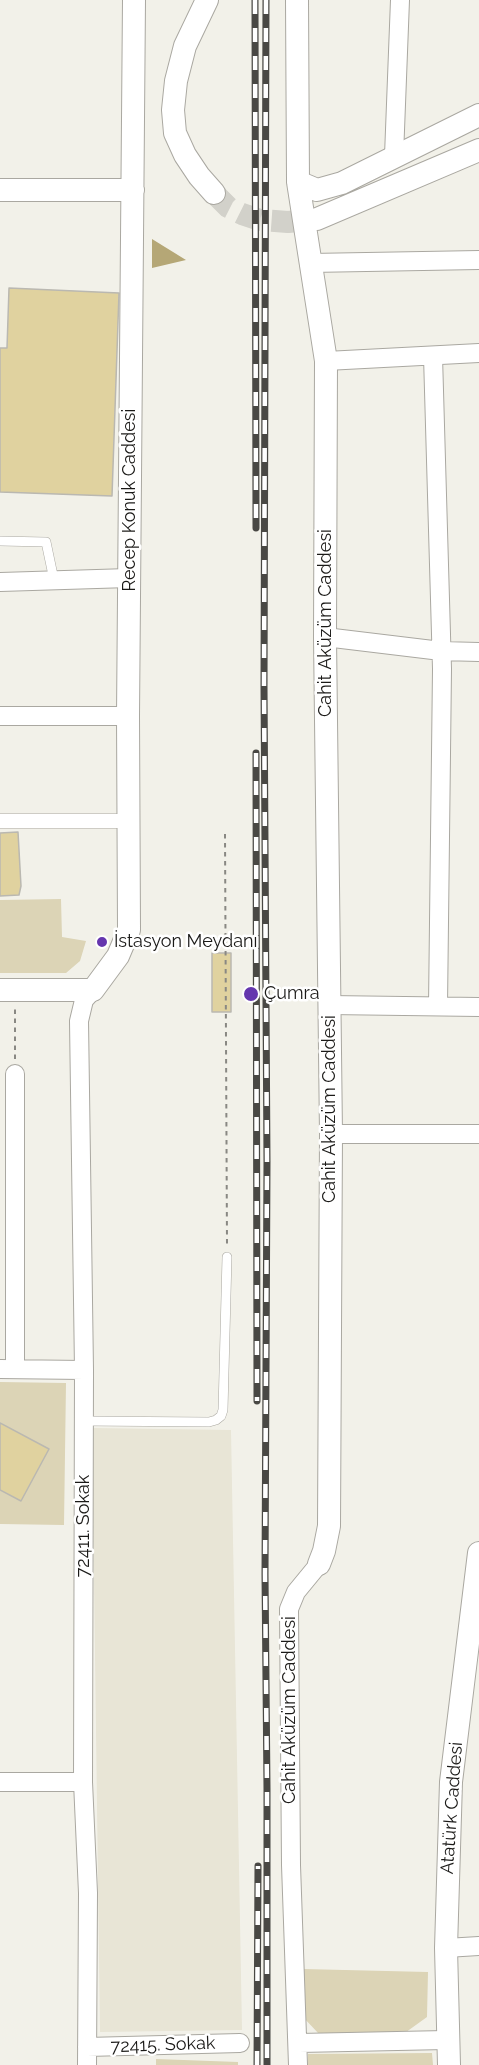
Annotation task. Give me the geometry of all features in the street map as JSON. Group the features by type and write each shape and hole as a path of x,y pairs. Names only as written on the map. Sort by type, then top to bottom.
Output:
{"street":[{"name":"Recep Konuk Caddesi","path":"93,990 118,956 129,930 128,716 134,0"},
{"path":"207,0 184,46 176,81 173,110 175,133 185,155 214,193"},
{"name":"Cahit Aküzüm Caddesi","path":"297,0 298,182 326,361 325,637 331,1134 328,1526 324,1551 319,1564 296,1592 289,1609 291,1865 298,2065"},
{"path":"394,156 400,0"},
{"path":"298,182 317,190 342,183 479,115"},
{"path":"317,219 479,150"},
{"path":"0,190 133,190"},
{"path":"310,263 479,260"},
{"path":"326,361 479,353"},
{"path":"432,356 442,669 438,1006"},
{"path":"0,582 129,578"},
{"path":"325,637 441,651 479,652"},
{"path":"0,716 128,716"},
{"path":"0,821 128,821"},
{"path":"8,990 93,990"},
{"name":"72411. Sokak","path":"87,2056 88,1893 83,1782 84,1370 79,1021 84,1000 93,990"},
{"path":"329,1005 479,1007"},
{"path":"15,1074 7,1369 84,1370"},
{"path":"331,1134 479,1134"},
{"name":"Atatürk Caddesi","path":"448,2065 446,1948 451,1782 479,1552"},
{"path":"0,1782 83,1782"},
{"path":"446,1948 479,1946"},
{"path":"298,2043 446,2040"},
{"name":"72415. Sokak","path":"87,2056 240,2043"}],"lane":[{"path":"0,542 46,542 54,580"},
{"path":"84,1421 209,1422 221,1416 227,1257"}],"path":[{"path":"225,834 227,1257"},
{"path":"8,990 15,1074"}],"shaded area":[{"path":"152,239 186,260 152,268"},
{"path":"61,899 62,937 86,941 80,961 66,973 0,973 0,900"},
{"path":"0,1382 66,1383 64,1525 0,1524"},
{"path":"92,1428 231,1430 242,2030 100,2032"},
{"path":"303,1969 428,1972 427,2017 402,2035 319,2034 303,2017"},
{"path":"432,2053 433,2065 308,2065 308,2054"},
{"path":"156,2059 238,2062 238,2065 156,2065"}],"building":[{"path":"9,288 119,293 112,496 0,492 0,348 7,348"},
{"path":"18,832 21,886 19,895 0,896 0,833"},
{"name":"Çumra","path":"212,953 231,953 231,1012 212,1012"},
{"path":"0,1423 49,1449 21,1501 0,1490"}],"tunnel":[{"path":"214,193 228,207 260,220 288,222 317,219"}],"railway":[{"path":"255,0 256,528"},
{"path":"266,0 264,686 267,1161 265,1574 267,2065"},
{"path":"256,753 257,1401"},
{"path":"257,2065 258,1866"}],"place":[{"name":"İstasyon Meydanı","path":"102,942"},
{"name":"Çumra","path":"251,994"}]}
